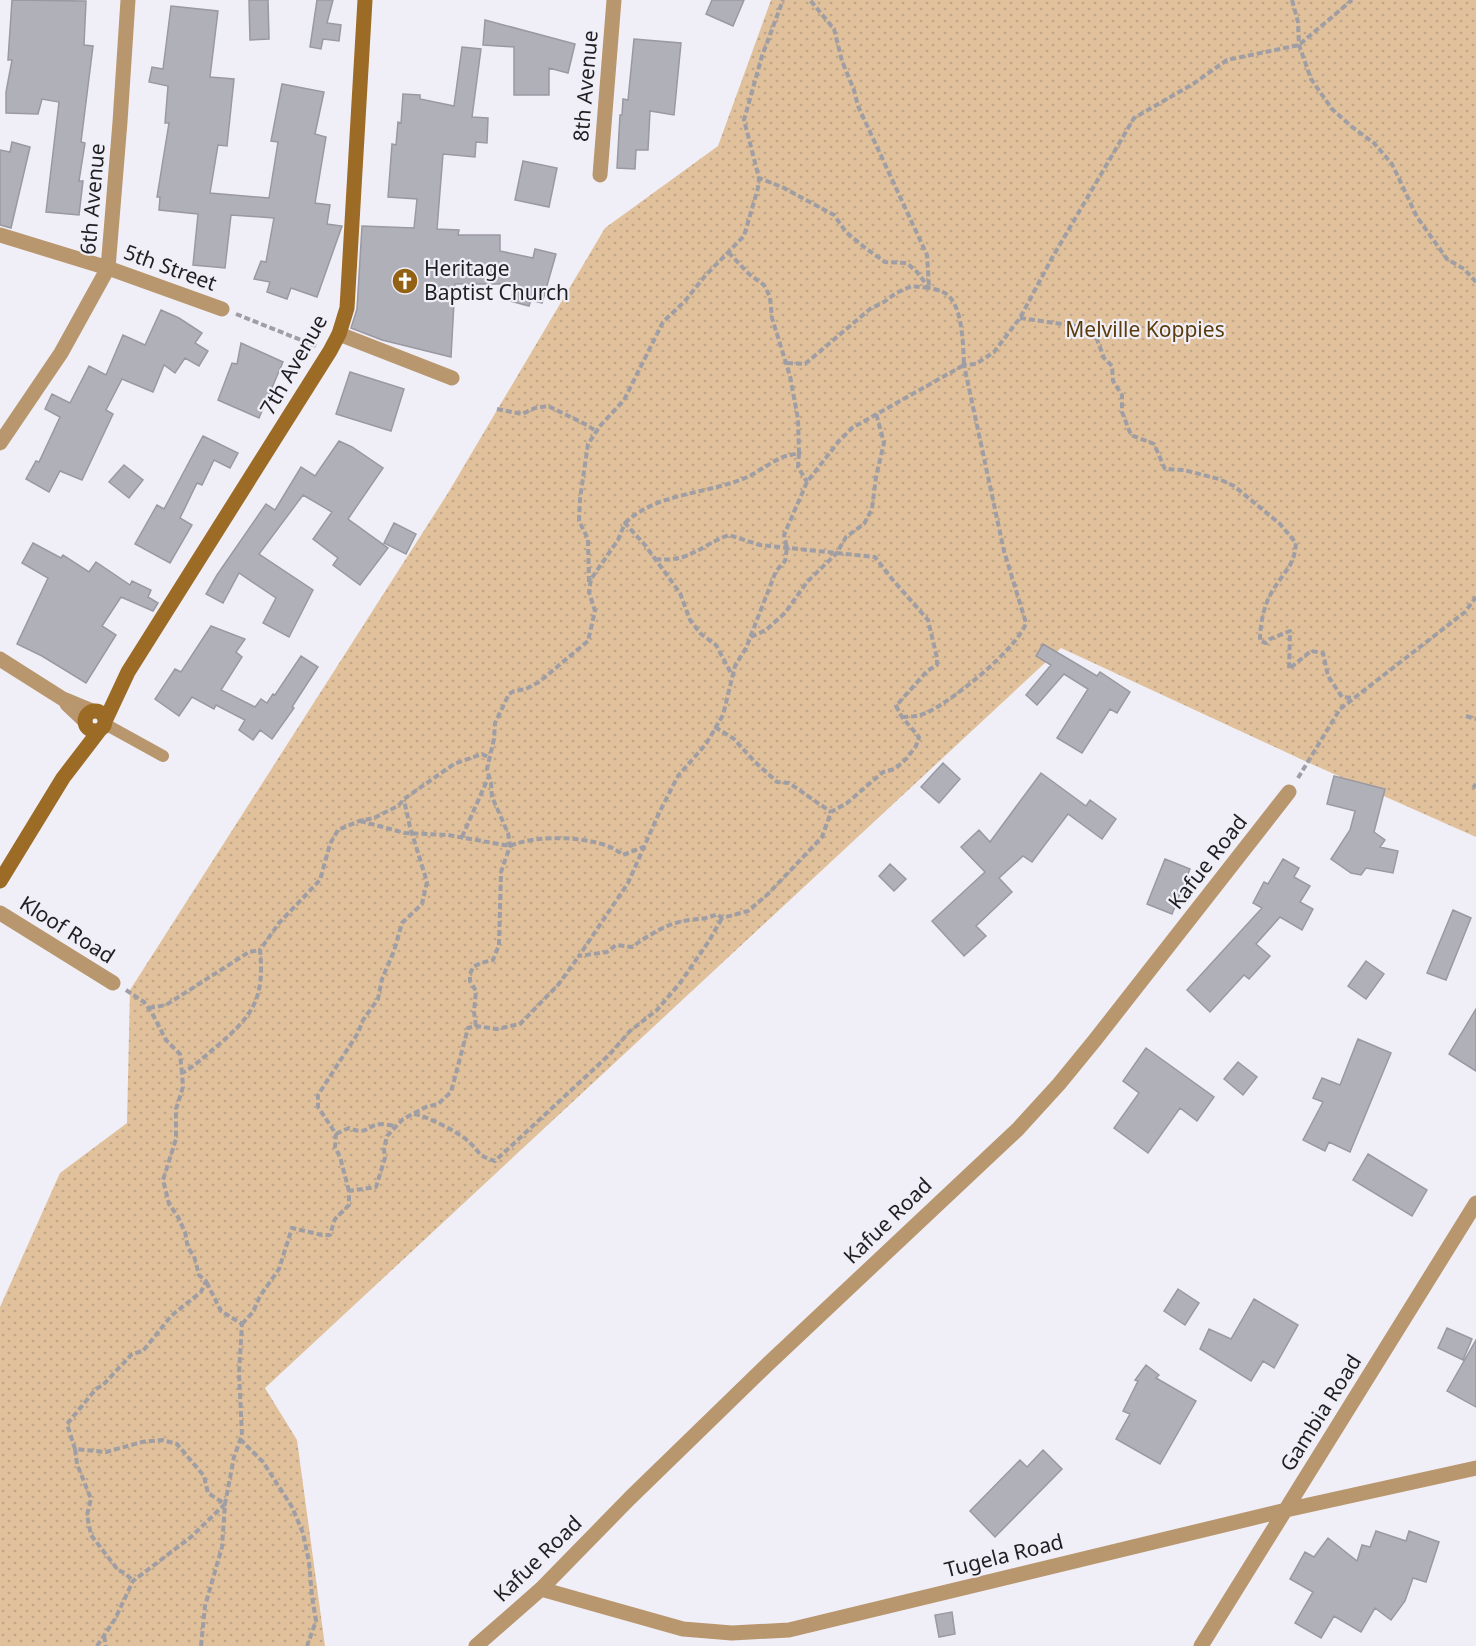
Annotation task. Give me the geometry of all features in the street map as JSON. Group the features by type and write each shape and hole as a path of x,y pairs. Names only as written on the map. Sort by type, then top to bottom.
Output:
{"street":[{"name":"6th Avenue","path":"0,443 61,353 108,268 128,0"},
{"name":"7th Avenue","path":"0,881 96,720 339,334 347,308 351,263 365,0"},
{"name":"8th Avenue","path":"600,176 614,0"},
{"name":"5th Street","path":"0,235 108,268 222,309"},
{"path":"339,334 452,378"},
{"path":"0,659 96,720"},
{"name":"Kafue Road","path":"476,1646 541,1588 761,1371 1018,1129 1074,1066 1289,792"},
{"name":"Kloof Road","path":"0,913 112,983"},
{"name":"Gambia Road","path":"1201,1646 1476,1203"},
{"name":"Tugela Road","path":"541,1588 683,1629 732,1633 789,1630 1286,1510 1476,1468"}],"lane":[{"path":"96,720 163,756"}],"path":[{"path":"476,1026 474,1012 476,991 470,981 470,974 473,967 493,960 499,945 501,872 510,846 508,833 492,797 488,769 495,723 509,694 539,682 588,641 595,611 589,592 588,539 579,520 588,444 624,400 663,322 685,302 705,276 744,236 759,178 744,120 762,56 783,0"},
{"path":"810,0 834,29 842,61 858,106 927,255 929,288"},
{"path":"1292,0 1298,22 1299,45 1311,79 1332,109 1374,143 1392,164 1417,217 1447,259 1464,269 1476,282"},
{"path":"349,1191 376,1187 385,1158 384,1149 387,1136 403,1119 426,1107 438,1104 451,1092 468,1028 476,1026 497,1029 520,1024 558,985 628,884 678,776 706,744 723,715 732,675 776,571 785,561 787,548 784,535 807,482 839,441 852,428 876,413 964,365 976,364 994,352 1020,318 1046,268 1134,118 1193,84 1227,60 1299,45 1352,0"},
{"path":"759,178 782,187 834,215 846,232 864,247 885,262 907,263 929,288"},
{"path":"729,253 749,274 764,285 770,297 772,318 787,363 798,419 798,467 807,482"},
{"path":"787,363 805,364 870,309 912,286 945,292 955,303 964,365 1004,551 1026,623 1023,632 1003,654 950,698 929,712 902,717"},
{"path":"222,309 330,351"},
{"path":"1020,318 1076,326 1095,334 1104,358 1113,366 1113,381 1122,395 1122,412 1131,435 1154,444 1165,469 1184,470 1219,479 1234,486 1280,524 1296,543 1295,559 1272,592 1260,625 1260,641 1266,643 1290,631 1289,669 1311,651 1323,653 1328,676 1342,697 1354,698"},
{"path":"497,409 522,414 535,408 548,406 587,424 597,432"},
{"path":"750,637 766,630 785,614 801,589 836,554 846,537 864,524 872,509 876,477 885,443 876,413"},
{"path":"589,592 591,579 618,540 625,523 636,512 688,493 716,489 744,479 782,457 799,453"},
{"path":"625,523 680,593 690,620 701,634 716,645 732,675"},
{"path":"413,1114 426,1116 468,1141 481,1157 495,1161 609,1055 630,1031 657,1011 680,983 722,918 748,911 768,894 822,837 831,812 847,803 884,772 895,768 912,752 919,737 896,706 927,671 937,665 928,620 875,557 760,546 729,535 687,557 672,561 655,559"},
{"path":"1289,792 1340,710 1465,612 1476,597"},
{"path":"1466,716 1476,719"},
{"path":"715,727 734,739 777,782 789,783 831,812"},
{"path":"182,1073 190,1069 230,1035 250,1014 262,975 260,950 279,923 320,880 330,844 338,830 359,821 374,818 398,806 404,799 454,764 482,754 490,758"},
{"path":"462,837 489,776"},
{"path":"201,1646 205,1606 222,1547 225,1504 240,1439 242,1409 239,1373 242,1324 254,1312 260,1296 279,1269 292,1228 330,1235 335,1220 349,1205 349,1191 340,1156 335,1147 336,1134 318,1107 318,1095 378,999 382,979 394,951 402,923 422,904 427,882 421,868 404,799"},
{"path":"359,821 405,834 448,835 510,846 519,842 544,838 598,843 617,850 623,855 644,847"},
{"path":"579,956 607,951 616,945 632,947 654,931 687,920 706,919 717,914 722,918"},
{"path":"149,1008 166,1005 249,952 260,950"},
{"path":"112,983 144,1002 166,1040 180,1054 183,1087 176,1109 176,1139 163,1180 169,1204 185,1232 188,1248 194,1256 199,1275 206,1281 221,1311 242,1324"},
{"path":"336,1134 348,1128 357,1132 380,1124 396,1126"},
{"path":"133,1581 118,1570 91,1535 87,1515 91,1499 77,1464 67,1424 96,1389 103,1385 132,1354 143,1351 171,1316 201,1292 206,1281"},
{"path":"240,1439 263,1462 292,1507 303,1533 316,1621 307,1646"},
{"path":"75,1449 106,1452 142,1442 162,1440 177,1444 204,1476 208,1492 225,1504"},
{"path":"97,1646 115,1619 133,1581 191,1537 225,1504"},
{"path":"104,1635 106,1646"}],"green space":[{"name":"Melville Koppies","path":"771,0 1476,0 1476,837 1061,648 265,1388 297,1440 325,1646 0,1646 0,1307 60,1173 127,1123 130,990 448,493 605,228 718,146"}],"building":[{"path":"12,0 86,1 84,45 93,46 81,142 85,143 79,181 83,181 79,215 46,212 59,102 42,99 38,114 6,113 6,92 12,60 8,60"},
{"path":"249,0 268,0 269,39 250,40"},
{"path":"317,0 333,0 327,23 341,25 339,41 323,39 321,49 310,47"},
{"path":"712,0 744,0 733,26 706,14"},
{"path":"171,6 218,11 210,77 234,79 227,146 218,145 210,193 269,198 278,142 271,141 282,84 324,92 315,134 326,137 315,203 330,205 327,224 342,226 317,297 291,288 287,299 267,292 270,282 254,279 261,261 266,262 274,218 231,215 225,268 193,265 198,214 159,210 160,197 157,197 169,123 165,123 168,86 149,82 152,67 163,69"},
{"path":"485,20 575,44 568,73 549,68 549,95 514,95 514,47 483,45"},
{"path":"634,39 681,43 674,115 650,111 648,150 636,150 635,169 617,168 620,115 622,115 623,99 628,100"},
{"path":"462,47 481,49 472,117 488,118 487,143 476,142 475,157 443,154 437,229 459,230 458,235 500,235 500,251 533,258 535,249 556,254 542,303 531,300 529,306 510,301 515,284 455,284 451,357 382,340 351,328 357,309 362,226 414,228 417,199 388,197 392,144 396,145 398,122 401,123 403,94 420,95 420,99 454,106"},
{"path":"12,142 30,147 11,228 0,225 0,150 10,152"},
{"path":"523,161 557,168 549,207 515,200"},
{"path":"161,310 179,318 202,333 195,343 208,351 199,366 185,358 175,373 164,365 153,392 122,379 106,410 113,414 82,480 60,471 49,492 26,479 36,461 39,462 60,417 45,409 52,394 70,403 89,366 106,375 123,335 145,345"},
{"path":"241,343 283,362 259,418 218,400 232,363 237,364"},
{"path":"350,372 404,389 391,431 336,414"},
{"path":"203,436 238,453 230,468 214,460 202,485 197,483 180,518 192,525 170,563 135,544 157,505 164,509"},
{"path":"339,441 383,468 348,519 388,548 360,585 333,565 338,558 313,539 332,512 303,495 259,554 313,590 289,637 263,623 276,598 239,573 223,603 206,594 266,504 275,510 301,467 315,476"},
{"path":"124,465 143,480 129,498 109,482"},
{"path":"394,523 416,534 406,554 384,543"},
{"path":"33,543 61,558 63,555 89,572 96,562 130,585 132,581 151,590 148,597 158,603 153,611 121,597 102,626 116,635 86,683 42,656 17,644 48,578 22,563"},
{"path":"211,626 245,639 236,652 242,657 221,690 255,707 261,699 267,703 273,694 275,695 301,656 318,667 292,707 294,708 272,739 260,730 253,740 239,730 245,720 216,705 214,709 192,697 179,716 155,699 175,669 181,672"},
{"path":"1043,644 1097,676 1100,672 1130,692 1117,713 1110,709 1082,753 1057,738 1088,689 1064,674 1037,705 1026,695 1051,665 1036,656"},
{"path":"943,763 960,779 939,803 921,787"},
{"path":"1041,773 1086,806 1090,800 1116,819 1102,839 1068,814 1032,862 1023,856 999,878 1012,892 976,926 986,936 964,956 932,921 985,872 961,847 979,830 990,842"},
{"path":"1334,776 1385,789 1374,832 1385,840 1380,847 1398,851 1393,873 1366,868 1361,875 1351,873 1331,859 1350,830 1355,811 1327,804"},
{"path":"1165,859 1190,869 1172,914 1147,904"},
{"path":"1283,859 1299,868 1294,877 1310,886 1300,902 1313,909 1302,930 1280,917 1256,944 1270,956 1249,979 1244,975 1210,1012 1187,990 1262,908 1253,903 1264,882 1268,884"},
{"path":"890,864 906,879 894,891 879,876"},
{"path":"1453,910 1471,918 1446,980 1427,973"},
{"path":"1366,961 1384,974 1366,999 1348,986"},
{"path":"1476,1009 1476,1071 1449,1054"},
{"path":"1358,1039 1391,1053 1350,1152 1329,1142 1325,1151 1303,1140 1323,1102 1313,1098 1322,1078 1340,1085"},
{"path":"1146,1048 1214,1097 1197,1121 1180,1108 1148,1153 1114,1128 1139,1093 1123,1081"},
{"path":"1238,1062 1257,1077 1243,1095 1224,1079"},
{"path":"1368,1154 1427,1190 1412,1216 1353,1180"},
{"path":"1178,1289 1199,1303 1185,1325 1164,1311"},
{"path":"1254,1299 1298,1325 1274,1368 1263,1361 1251,1381 1200,1349 1209,1329 1231,1339"},
{"path":"1447,1328 1472,1339 1463,1360 1438,1348"},
{"path":"1476,1340 1476,1407 1447,1391"},
{"path":"1146,1365 1159,1375 1156,1378 1196,1401 1160,1464 1116,1439 1130,1414 1123,1411 1138,1381 1135,1380"},
{"path":"1043,1450 1062,1469 995,1537 970,1511 1020,1460 1027,1467"},
{"path":"1376,1531 1406,1541 1409,1531 1439,1542 1426,1582 1413,1578 1405,1601 1391,1620 1375,1608 1361,1632 1334,1616 1321,1638 1295,1623 1313,1592 1290,1579 1305,1552 1314,1557 1328,1538 1357,1561 1362,1545 1370,1547"},
{"path":"952,1612 955,1634 939,1637 935,1615"}],"place":[{"name":"Heritage Baptist Church","path":"405,281"}]}
